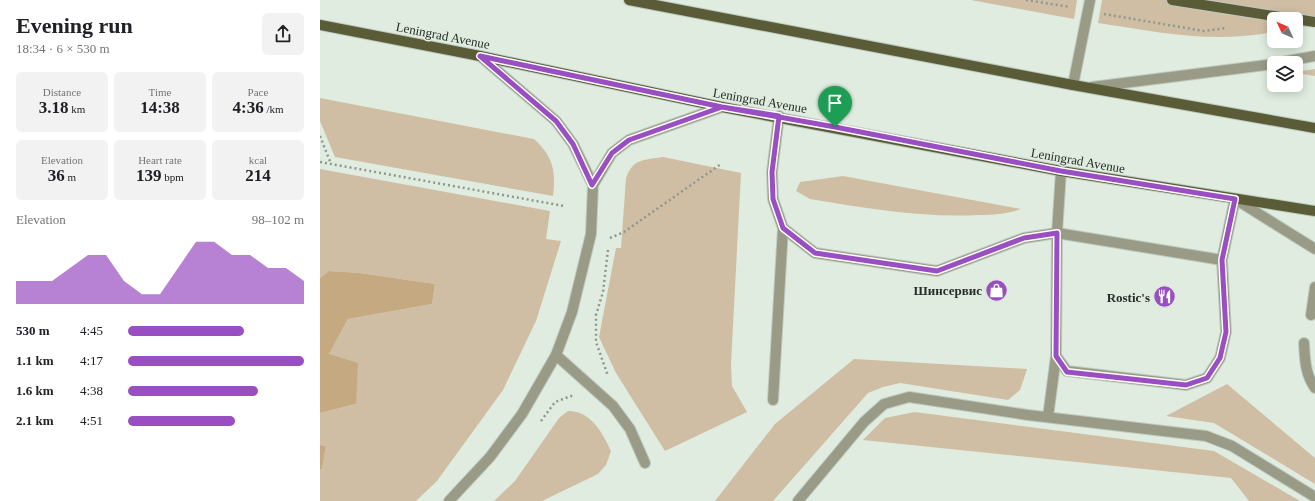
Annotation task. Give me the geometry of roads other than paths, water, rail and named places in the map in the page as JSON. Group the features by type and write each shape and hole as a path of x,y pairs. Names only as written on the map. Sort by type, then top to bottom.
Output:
{"main road":[{"path":"629,0 1089,88 1315,128"},
{"path":"1172,0 1267,15"},
{"path":"1303,21 1315,22"},
{"name":"Leningrad Avenue","path":"320,24 722,107 779,116 1061,171 1315,212"}],"street":[{"path":"1073,85 1090,0"},
{"path":"449,501 490,457 522,414 556,355 572,312 590,234 592,185 565,132 556,121 480,56"},
{"path":"1303,58 1315,56"},
{"path":"1089,88 1267,65"},
{"path":"592,185 612,153 629,140 722,107"},
{"path":"774,400 783,228 773,199 772,172 779,116"},
{"path":"1048,417 1056,356 1057,233 1061,171"},
{"path":"1056,356 1067,372 1186,385 1207,378 1220,358 1226,332 1222,260 1235,199 1315,249"},
{"path":"783,228 815,253 937,271 1024,238 1057,233 1222,260"},
{"path":"1310,315 1315,287"},
{"path":"1304,343 1308,376 1315,388"},
{"path":"556,355 613,406 630,429 645,463"},
{"path":"798,501 864,422 884,404 908,397 1048,417 1206,436 1232,446 1315,497"}],"place":[{"name":"Шинсервис","path":"997,290"},
{"name":"Rostic's","path":"1165,297"}]}
